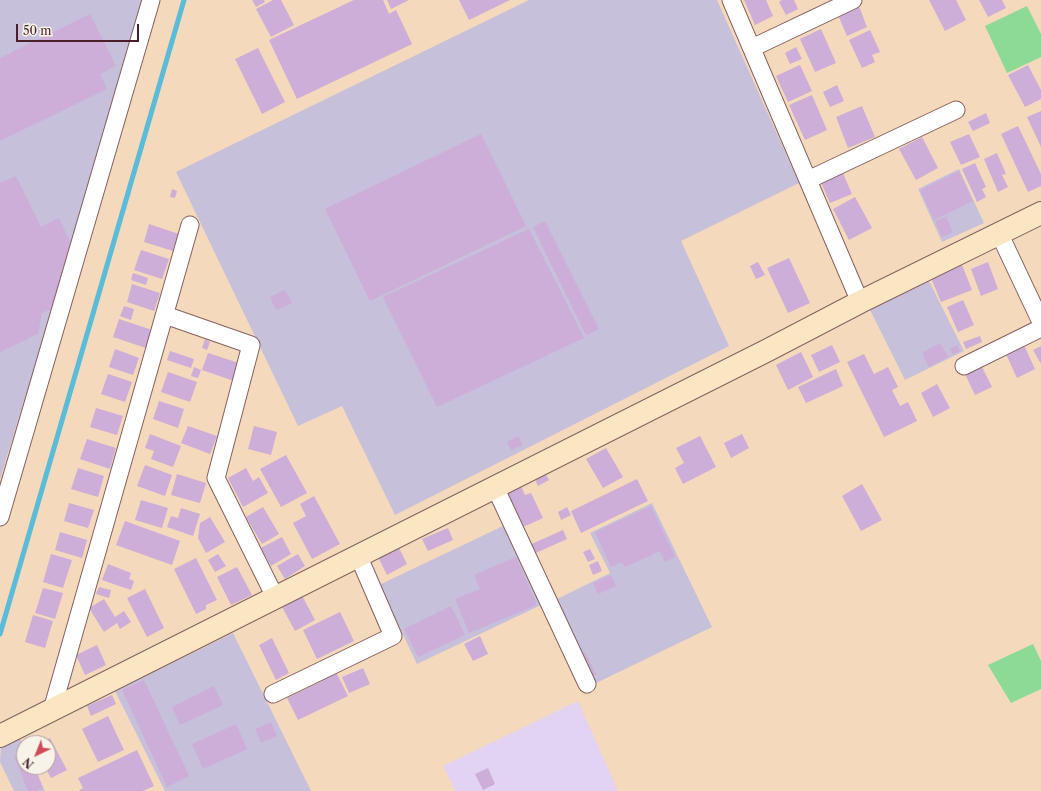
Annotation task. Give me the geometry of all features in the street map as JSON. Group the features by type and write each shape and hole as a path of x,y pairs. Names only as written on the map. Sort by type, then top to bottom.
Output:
{"street":[{"path":"0,517 151,0"},
{"path":"731,0 860,302"},
{"path":"752,48 853,0"},
{"path":"808,180 956,110"},
{"path":"0,736 768,350 860,302 1041,213"},
{"path":"52,710 190,225"},
{"path":"999,233 1041,322"},
{"path":"165,315 251,345 216,478 274,597"},
{"path":"964,366 1041,328"},
{"path":"494,487 587,684"},
{"path":"273,694 393,636 358,556"}],"shaded area":[{"path":"0,0 142,0 77,228 0,479"},
{"path":"529,0 717,0 799,183 681,241 729,346 395,515 342,406 298,426 176,172"},
{"path":"959,169 984,223 942,242 918,189"},
{"path":"927,277 964,351 905,380 868,306"},
{"path":"652,503 712,627 592,685 551,602 610,573 590,533"},
{"path":"503,526 541,605 417,664 379,585"},
{"path":"233,633 311,791 165,791 115,691"},
{"path":"578,701 618,791 455,791 443,766"},
{"path":"16,740 16,775 37,775 45,791 14,791 0,762 1,747"}],"green space":[{"path":"1027,6 1041,34 1041,57 1007,73 985,26"},
{"path":"1033,644 1041,661 1041,689 1011,703 988,665"}],"building":[{"path":"252,0 264,0 265,2 256,7"},
{"path":"273,0 281,0 294,25 271,37 256,9"},
{"path":"354,0 383,0 389,14 396,10 412,44 297,99 269,40"},
{"path":"387,0 409,0 391,9"},
{"path":"459,0 510,0 469,20"},
{"path":"744,0 766,0 773,16 755,25"},
{"path":"782,0 794,0 798,9 786,15 779,2"},
{"path":"929,0 956,0 966,20 945,31"},
{"path":"979,0 1002,0 1006,8 988,17"},
{"path":"859,6 867,27 847,36 838,15"},
{"path":"90,14 116,66 100,74 107,89 0,141 0,58"},
{"path":"821,29 836,63 815,72 800,39"},
{"path":"870,30 880,52 872,55 875,62 862,68 849,40"},
{"path":"796,47 802,59 790,64 785,53"},
{"path":"258,48 285,102 262,114 235,59"},
{"path":"800,65 812,91 788,102 776,76"},
{"path":"1028,65 1041,90 1041,99 1025,107 1008,75"},
{"path":"837,85 844,101 830,107 823,92"},
{"path":"812,95 827,130 805,140 789,105"},
{"path":"862,106 875,137 848,148 836,117"},
{"path":"1041,111 1041,147 1027,117"},
{"path":"986,113 990,123 973,131 968,122"},
{"path":"1018,126 1041,174 1041,186 1028,192 1001,134"},
{"path":"481,134 526,226 370,301 325,209"},
{"path":"969,134 980,157 961,165 950,142"},
{"path":"922,137 938,168 916,180 899,149"},
{"path":"997,153 1006,174 1002,175 1008,187 998,192 984,159"},
{"path":"975,163 986,187 982,189 986,197 977,202 962,169"},
{"path":"842,171 852,194 830,203 820,180"},
{"path":"959,171 973,201 934,220 920,190"},
{"path":"16,176 41,227 59,218 71,244 53,308 42,313 38,334 0,352 0,183"},
{"path":"172,189 177,191 175,198 170,197"},
{"path":"855,197 872,228 849,240 833,209"},
{"path":"946,217 953,232 942,237 935,221"},
{"path":"545,221 599,329 586,335 533,227"},
{"path":"149,224 179,234 173,251 144,242"},
{"path":"529,229 584,338 437,407 383,297"},
{"path":"141,250 169,259 162,279 134,270"},
{"path":"789,258 810,303 788,313 767,268"},
{"path":"758,262 765,275 756,279 750,266"},
{"path":"988,262 998,289 981,296 971,269"},
{"path":"962,265 972,290 941,302 931,278"},
{"path":"133,273 148,278 146,285 131,280"},
{"path":"132,284 160,293 154,311 127,302"},
{"path":"285,290 292,303 276,310 270,297"},
{"path":"963,300 974,325 958,332 947,307"},
{"path":"124,306 134,309 131,320 120,316"},
{"path":"119,319 152,330 146,348 113,337"},
{"path":"980,336 982,342 966,349 963,342"},
{"path":"205,339 210,342 207,350 202,348"},
{"path":"940,343 948,357 929,367 922,353"},
{"path":"1023,343 1035,369 1017,378 1005,352"},
{"path":"832,345 840,362 819,372 811,355"},
{"path":"957,345 960,351 953,355 950,349"},
{"path":"1041,346 1041,364 1033,350"},
{"path":"115,349 139,358 133,375 109,367"},
{"path":"170,351 194,359 191,368 167,360"},
{"path":"801,352 813,377 788,390 776,365"},
{"path":"208,353 239,363 234,381 202,370"},
{"path":"864,354 874,374 888,367 898,387 892,390 900,406 908,402 917,421 884,437 847,362"},
{"path":"980,363 992,387 975,395 963,370"},
{"path":"194,367 201,370 198,378 191,376"},
{"path":"836,369 843,386 806,403 798,387"},
{"path":"168,372 197,382 190,402 161,392"},
{"path":"108,374 132,382 125,402 101,394"},
{"path":"937,384 950,408 933,417 921,393"},
{"path":"159,401 184,409 178,428 153,419"},
{"path":"96,408 123,416 117,435 90,427"},
{"path":"188,426 217,436 210,454 181,443"},
{"path":"254,426 277,432 271,455 248,449"},
{"path":"150,434 181,446 173,467 151,459 154,451 145,448"},
{"path":"742,434 749,448 731,458 724,443"},
{"path":"518,436 523,445 511,450 507,442"},
{"path":"700,436 716,467 683,484 675,468 684,463 676,448"},
{"path":"87,439 116,448 110,469 80,459"},
{"path":"606,448 623,477 603,488 586,459"},
{"path":"286,455 307,493 281,507 260,469"},
{"path":"145,465 172,475 165,496 137,486"},
{"path":"78,468 104,476 98,497 71,489"},
{"path":"246,468 253,481 259,477 268,493 243,507 228,478"},
{"path":"544,471 549,480 538,486 534,477"},
{"path":"177,474 206,483 200,503 171,495"},
{"path":"637,479 648,501 581,533 571,511"},
{"path":"519,482 525,495 531,493 543,518 523,527 504,489"},
{"path":"862,484 882,520 861,531 842,496"},
{"path":"314,496 340,544 312,559 293,523 306,516 300,504"},
{"path":"141,500 168,508 162,528 135,520"},
{"path":"69,503 94,510 88,528 64,521"},
{"path":"651,506 675,557 665,562 660,551 625,567 622,562 611,567 595,532"},
{"path":"263,507 279,534 262,544 246,517"},
{"path":"567,507 571,515 561,520 558,512"},
{"path":"181,508 200,514 193,536 167,527 171,516 178,518"},
{"path":"210,517 225,542 206,553 198,538 200,523"},
{"path":"125,521 180,541 172,565 116,545"},
{"path":"448,528 453,540 428,551 422,539"},
{"path":"563,530 567,539 529,556 525,547"},
{"path":"60,532 87,540 82,558 55,550"},
{"path":"282,537 291,554 271,566 261,548"},
{"path":"398,546 407,564 387,575 378,557"},
{"path":"590,549 595,559 588,562 583,552"},
{"path":"51,554 72,560 63,588 43,582"},
{"path":"218,554 226,566 215,572 208,560"},
{"path":"298,554 305,566 285,579 277,566"},
{"path":"516,557 537,605 469,633 455,599 480,589 474,575"},
{"path":"196,558 217,600 206,605 206,609 196,614 174,569"},
{"path":"598,561 602,571 593,575 589,565"},
{"path":"108,564 131,573 129,579 134,581 131,590 102,580"},
{"path":"237,567 252,595 231,605 217,577"},
{"path":"611,575 616,586 598,594 593,583"},
{"path":"99,587 111,590 109,598 96,594"},
{"path":"43,588 63,593 55,619 35,613"},
{"path":"145,589 164,628 147,637 127,598"},
{"path":"301,594 315,620 295,631 281,605"},
{"path":"104,599 115,617 124,611 131,622 120,629 117,623 104,632 89,608"},
{"path":"451,606 465,635 418,657 404,629"},
{"path":"340,612 354,641 317,659 303,630"},
{"path":"33,615 53,621 45,648 25,642"},
{"path":"480,636 488,654 473,661 464,644"},
{"path":"272,638 289,673 276,680 259,645"},
{"path":"97,645 106,665 85,675 76,655"},
{"path":"585,652 596,674 590,677 579,655"},
{"path":"363,668 370,684 349,693 342,677"},
{"path":"335,670 348,696 298,720 287,698 322,681 320,677"},
{"path":"144,680 189,776 167,787 122,690"},
{"path":"214,686 223,705 180,725 172,707"},
{"path":"112,695 116,704 91,716 87,706"},
{"path":"108,716 124,750 98,762 82,729"},
{"path":"271,722 277,736 261,743 255,729"},
{"path":"236,724 247,749 203,769 192,744"},
{"path":"56,749 67,770 51,778 49,775 56,775"},
{"path":"137,750 154,786 143,791 78,791 83,788 78,778"},
{"path":"488,768 495,784 483,790 475,774"},
{"path":"22,775 38,775 43,788 36,791 28,791"}],"waterway":[{"path":"0,634 184,0"}]}
